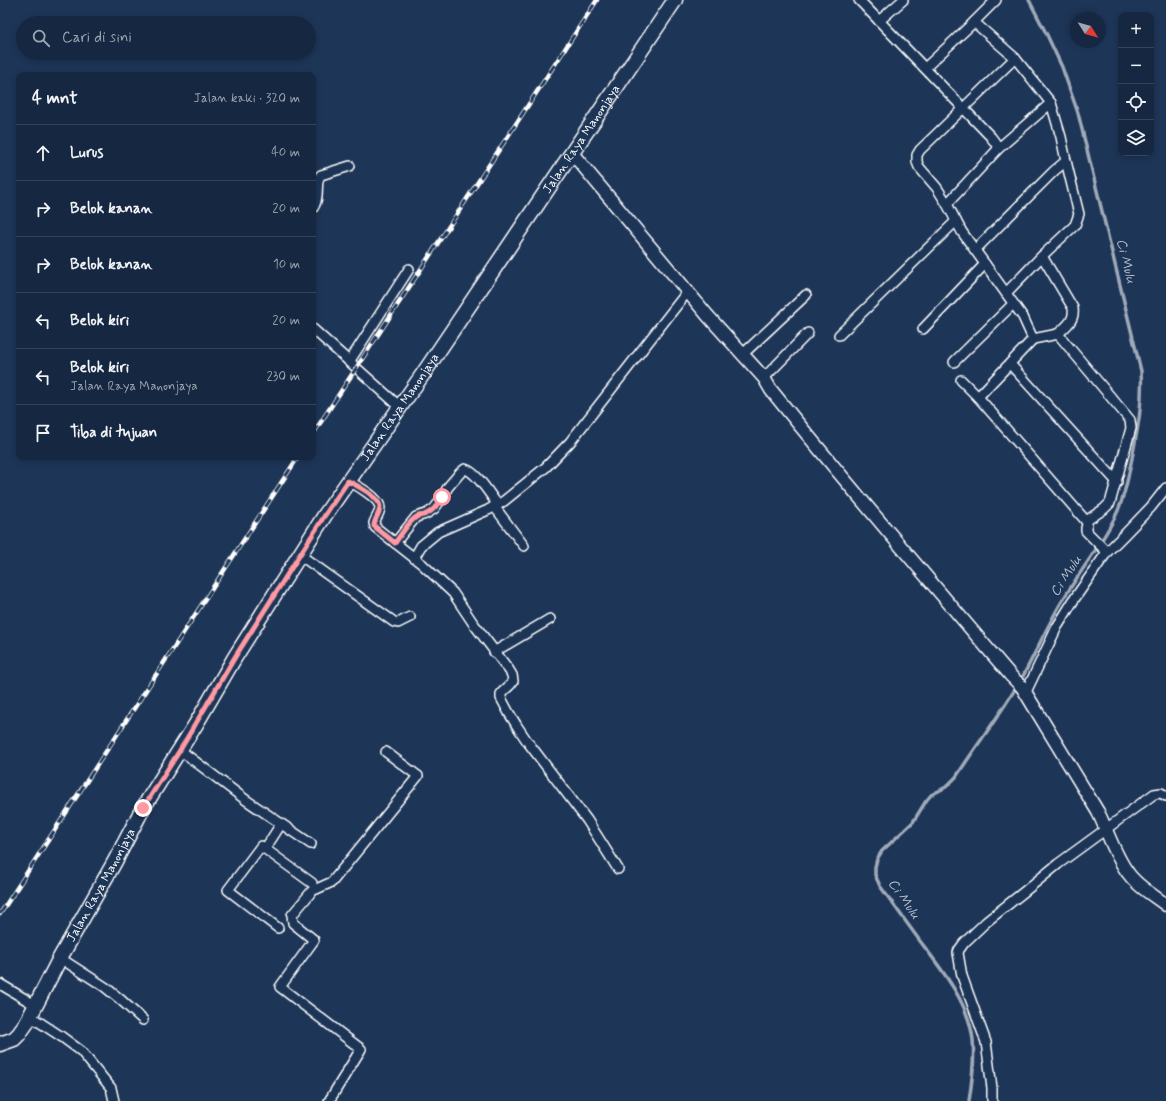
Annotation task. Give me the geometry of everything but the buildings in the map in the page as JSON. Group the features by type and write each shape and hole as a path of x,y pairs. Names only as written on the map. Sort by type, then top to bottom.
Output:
{"main road":[{"name":"Jalan Raya Manonjaya","path":"0,1044 14,1039 19,1034 33,1011 60,958 114,863 143,808 180,750 235,657 300,555 348,481 423,374 675,0"}],"street":[{"path":"859,0 991,136 999,148"},
{"path":"880,21 903,0"},
{"path":"925,68 996,0"},
{"path":"974,22 1015,58 1051,103 1061,137 1078,210 1076,225 1042,256 1006,293"},
{"path":"1015,58 920,150 917,156 917,162 919,167 937,188 962,232 1023,317 1033,339"},
{"path":"947,204 999,148 1051,103"},
{"path":"572,153 688,292 742,355 764,378 771,390 824,456 1024,690 1098,812 1106,829 1108,838 1127,873 1143,888 1166,905"},
{"path":"975,250 1054,171 1066,161"},
{"path":"316,204 319,177 321,175 350,166"},
{"path":"839,335 956,221"},
{"path":"978,397 1033,339 1058,334 1073,316 1072,308 1042,256"},
{"path":"923,329 984,264"},
{"path":"349,362 409,269"},
{"path":"414,558 421,546 438,532 496,506 520,489 546,467 570,442 688,292"},
{"path":"742,355 806,295"},
{"path":"954,362 1013,304"},
{"path":"316,332 400,407"},
{"path":"764,378 808,333"},
{"path":"1058,334 1130,420 1131,428 1110,503 1086,521"},
{"path":"1010,364 1117,482"},
{"path":"961,380 978,397 1086,521 1086,531 1105,550"},
{"path":"395,543 416,517 426,514 434,509 448,487 465,469 469,470 480,481 524,546"},
{"path":"348,481 374,497 379,504 380,511 374,526 438,578 453,594 508,670 513,679 509,686 502,691 501,698 509,713 527,741 587,820 618,869"},
{"path":"1024,690 1063,617 1105,550 1123,536 1166,488"},
{"path":"300,555 394,622 398,624 410,617"},
{"path":"494,652 550,618"},
{"path":"180,750 246,800 311,844"},
{"path":"329,1101 362,1049 280,987 314,940 293,923 292,915 312,891 332,882 418,776 386,752"},
{"path":"992,1101 992,1088 986,1042 962,976 958,953 964,943 986,922 1058,864 1154,794 1161,793 1166,796"},
{"path":"265,849 281,824"},
{"path":"278,928 228,890 260,846 312,883"},
{"path":"60,958 105,987 143,1020"},
{"path":"0,984 62,1037 81,1051 111,1088 114,1101"}],"waterway":[{"name":"Ci Mulu","path":"969,1101 974,1048 966,1013 945,975 880,886 875,875 875,867 877,859 882,851 913,822 931,795 946,787 956,777 1015,689 1061,603 1108,530 1123,497 1132,458 1141,404 1141,371 1078,113 1062,67 1029,0"}],"railway":[{"path":"316,429 597,0"},
{"path":"0,914 296,460"}],"route":[{"path":"143,808 196,724 235,657 348,481 374,497 379,504 380,511 374,526 395,543 413,519 434,509 442,497"}]}
